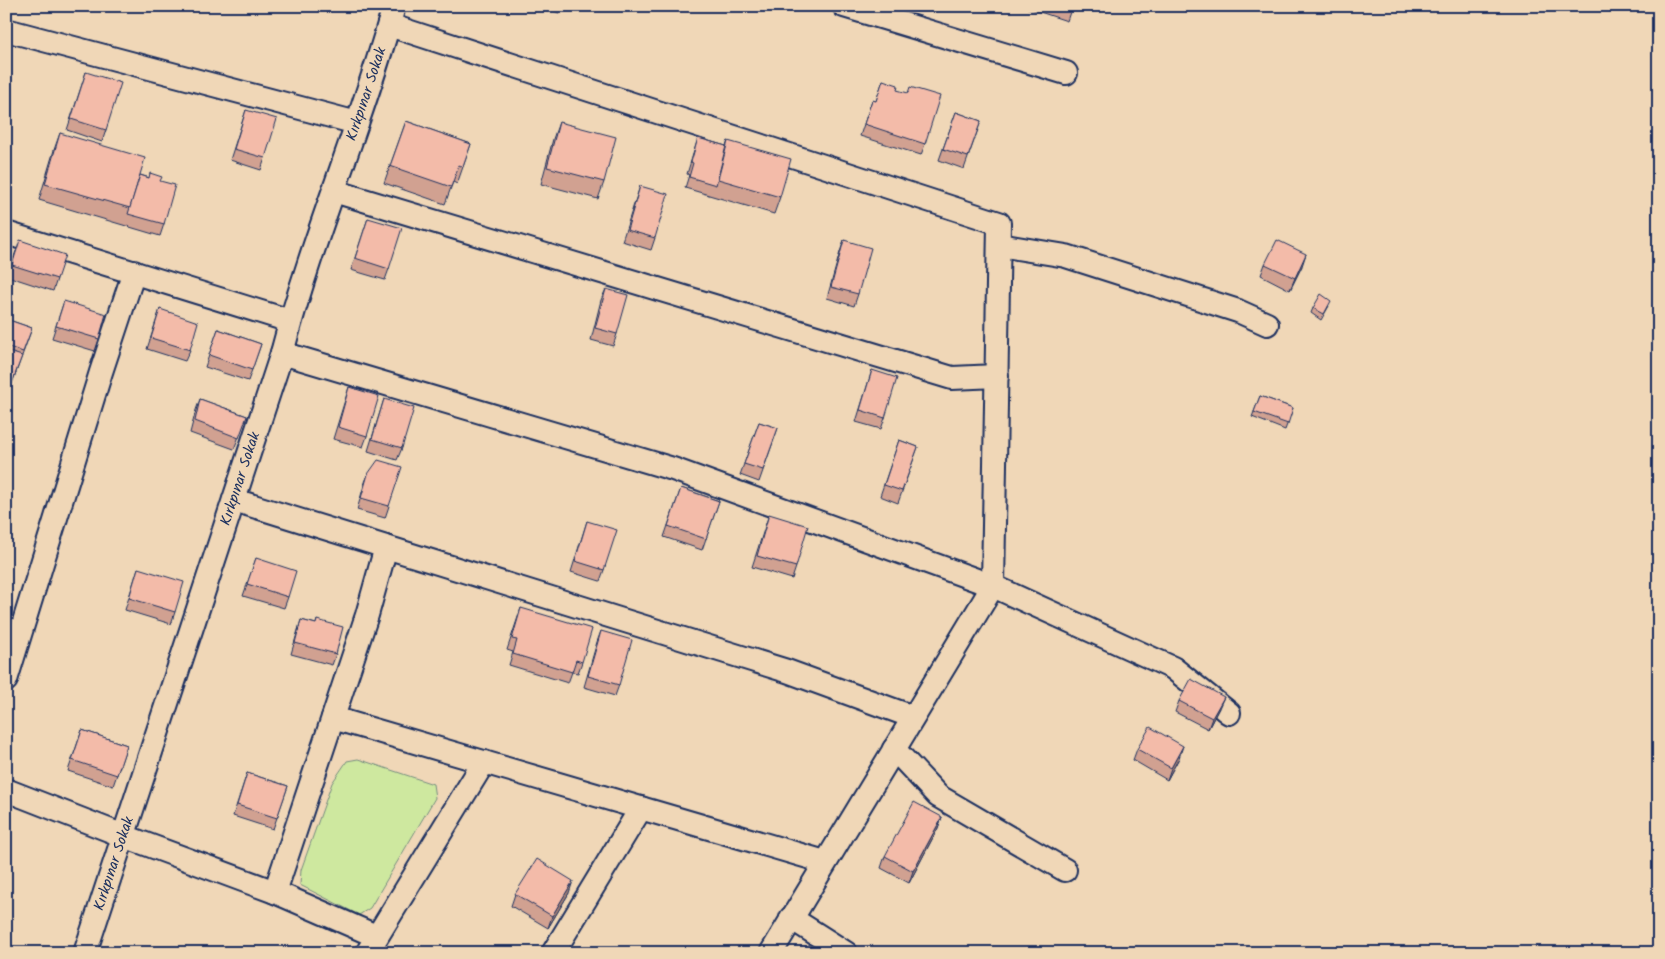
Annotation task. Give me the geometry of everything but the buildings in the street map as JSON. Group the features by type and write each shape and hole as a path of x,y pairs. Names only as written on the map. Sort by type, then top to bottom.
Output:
{"street":[{"path":"844,6 1066,72"},
{"path":"392,16 999,224 993,586 771,953"},
{"name":"Kırkpınar Sokak","path":"85,953 234,500 282,352 290,321 392,16"},
{"path":"6,30 357,123"},
{"path":"334,191 952,378 996,376"},
{"path":"6,233 290,321"},
{"path":"999,245 1066,256 1238,312 1268,324"},
{"path":"6,680 101,372 134,272"},
{"path":"282,352 673,470 993,586 1173,668 1229,713"},
{"path":"234,500 788,671 913,718"},
{"path":"275,892 367,615 386,547"},
{"path":"333,718 825,862"},
{"path":"894,749 938,796 1065,870"},
{"path":"6,790 275,892 372,944 484,762"},
{"path":"553,953 641,808"},
{"path":"791,918 846,953"}],"green space":[{"path":"358,759 433,784 435,798 370,908 359,915 300,885 301,870 332,783 347,761"}]}
